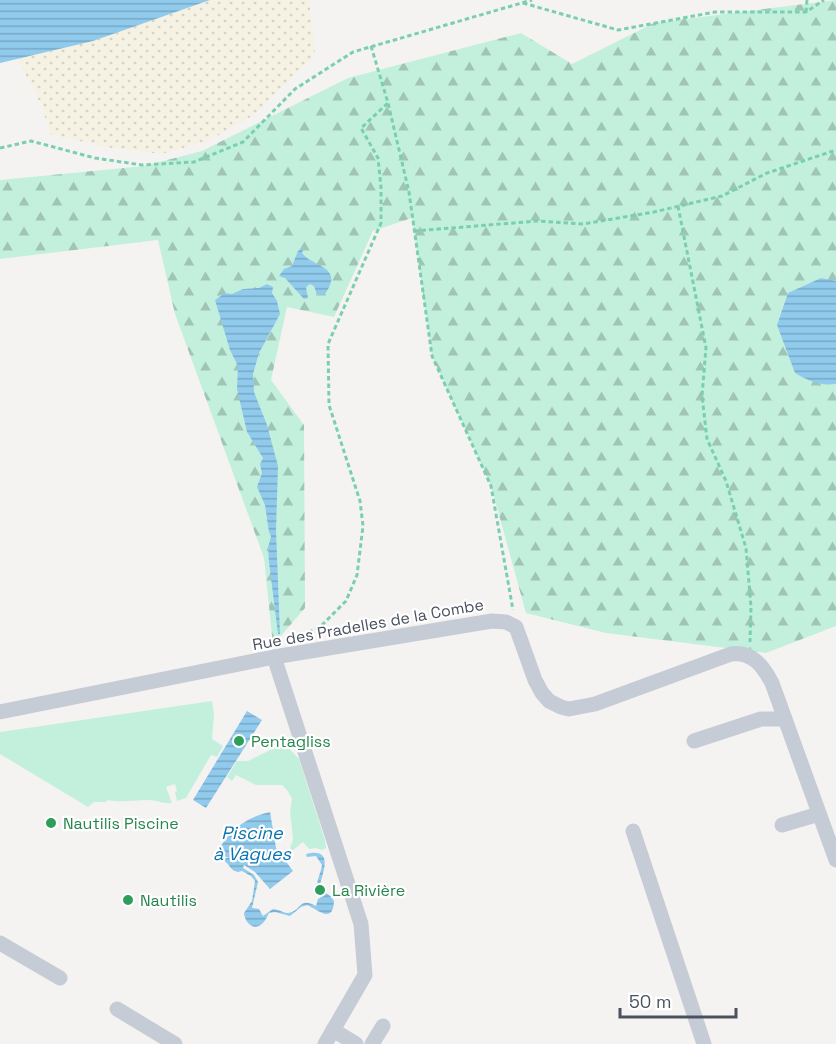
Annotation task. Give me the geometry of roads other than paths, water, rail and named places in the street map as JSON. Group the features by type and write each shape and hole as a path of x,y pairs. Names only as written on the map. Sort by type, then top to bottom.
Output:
{"street":[{"name":"Rue des Pradelles de la Combe","path":"0,712 274,657 492,621 506,622 516,627 542,693 549,701 561,708 569,709 595,704 739,653 755,659 766,672 785,719"},
{"path":"274,657 361,924 365,975 325,1044"},
{"path":"694,741 761,719 785,719 836,860"},
{"path":"782,825 819,814"},
{"path":"633,831 704,1044"},
{"path":"0,943 60,978"},
{"path":"117,1009 175,1044"},
{"path":"372,1044 383,1026"},
{"path":"333,1030 356,1044"}],"water":[{"path":"0,0 210,0 93,41 0,63"},
{"path":"304,247 302,253 325,268 331,278 325,294 317,295 314,286 310,284 306,287 308,298 304,299 285,278 279,276 284,269 292,266 298,251"},
{"path":"821,278 836,281 836,384 814,382 795,373 777,325 788,293"},
{"path":"267,284 273,287 272,293 277,301 280,314 259,353 253,374 254,392 267,425 278,466 276,530 280,634 278,634 269,562 268,548 271,536 265,505 257,487 262,473 260,464 263,458 247,432 237,389 238,366 230,350 215,300 225,293 232,294"},
{"name":"Pentagliss","path":"247,711 262,720 206,808 193,800"},
{"name":"Piscine à Vagues","path":"270,812 276,848 293,871 270,889 255,872 244,865 243,868 254,875 258,882 252,908 259,909 263,916 273,909 286,913 306,903 316,906 318,899 323,896 317,885 322,865 316,856 307,857 306,854 315,853 320,854 325,861 320,884 334,901 333,908 328,914 307,905 290,916 275,912 269,913 263,923 256,927 246,920 244,913 252,901 255,881 242,871 233,870 224,861 225,858 229,858 217,853 221,845 239,826 253,817"}],"place":[{"name":"Pentagliss","path":"239,741"},
{"name":"Nautilis Piscine","path":"51,823"},
{"name":"La Rivière","path":"320,890"},
{"name":"Nautilis","path":"128,900"}]}
